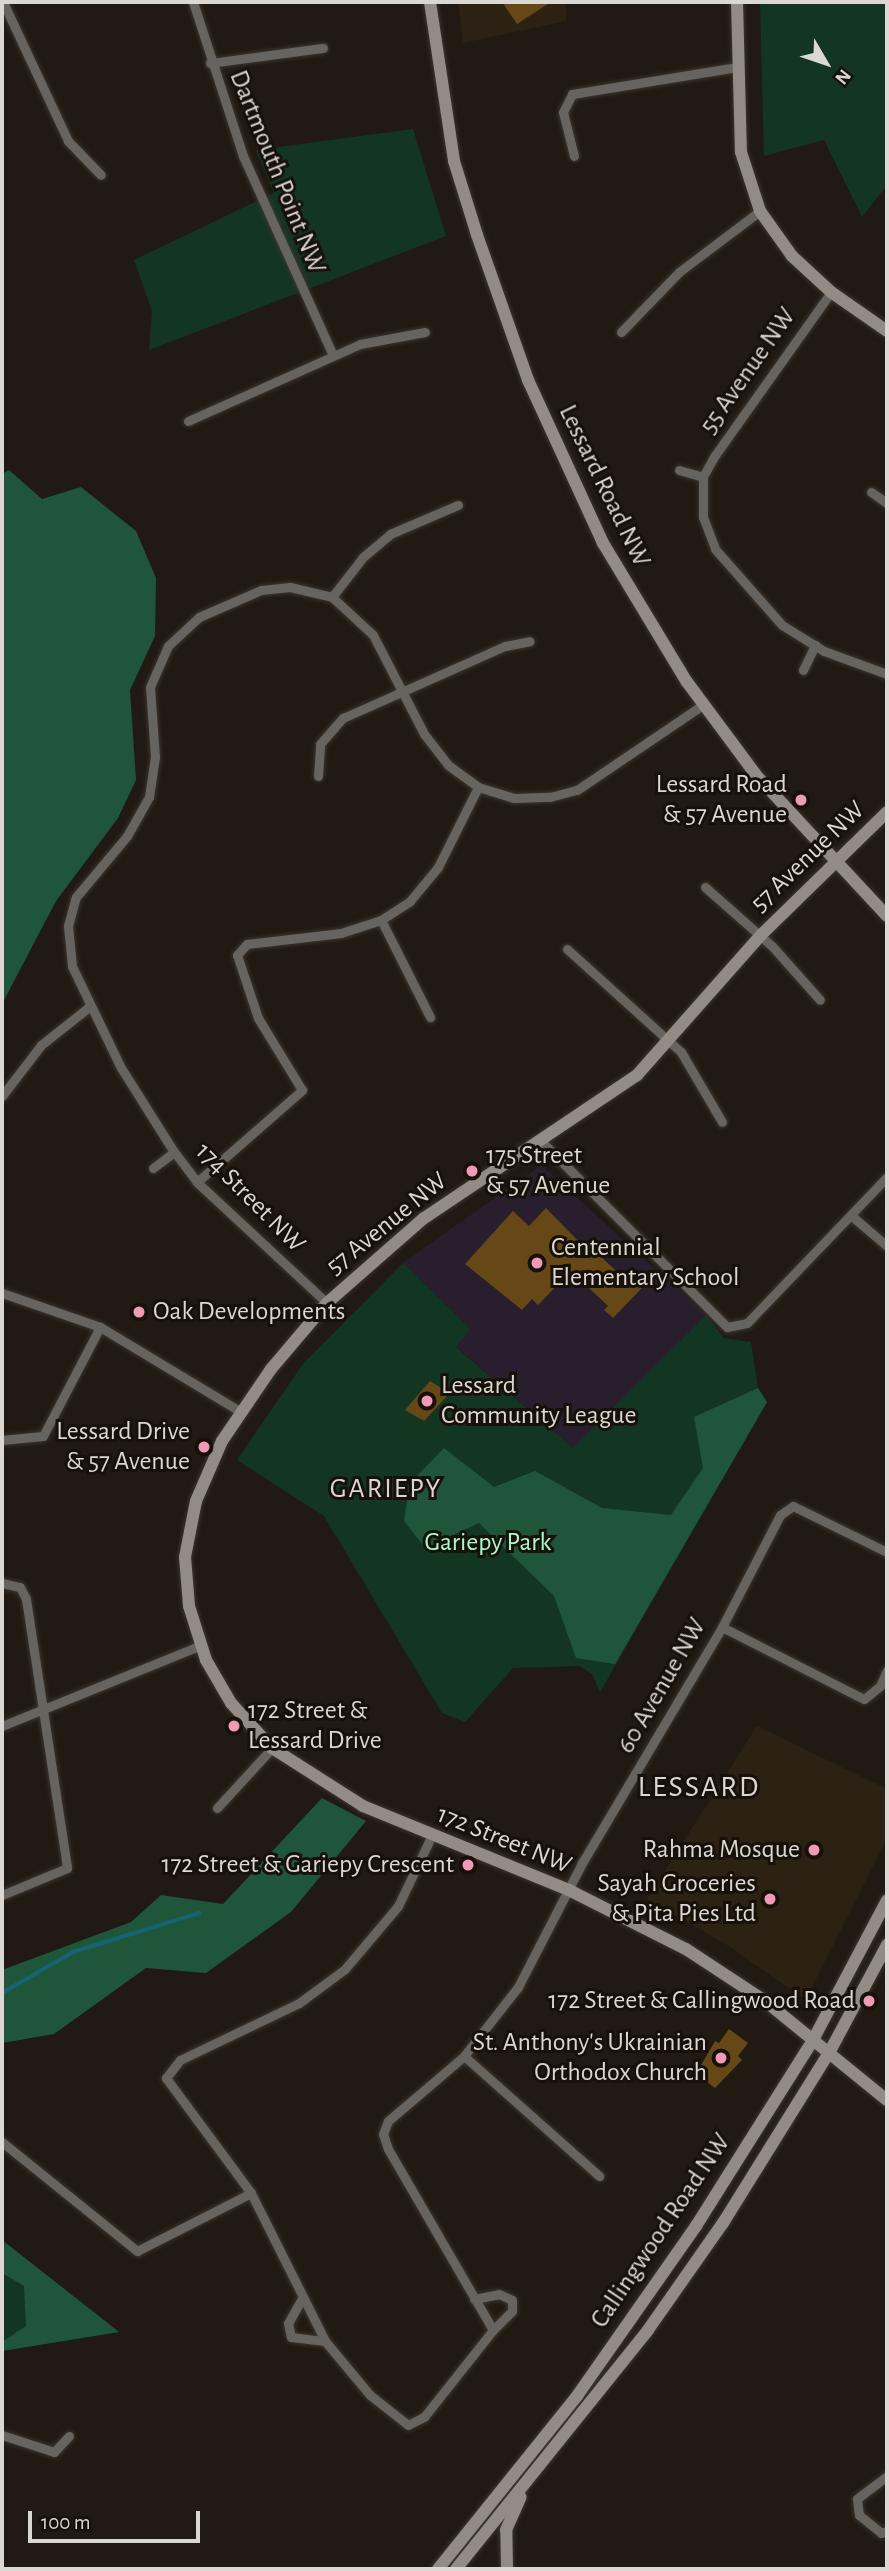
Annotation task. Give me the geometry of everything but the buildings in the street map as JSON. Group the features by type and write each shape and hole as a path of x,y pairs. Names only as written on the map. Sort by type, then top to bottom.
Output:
{"main road":[{"name":"Lessard Road NW","path":"430,2 454,161 528,380 609,554 704,704 834,863 887,916"},
{"path":"737,2 736,67 741,152 760,211 792,256 831,292 887,331"},
{"name":"57 Avenue NW","path":"195,1501 240,1411 327,1303 424,1218 618,1091 670,1041 761,935 887,812"},
{"name":"172 Street NW","path":"195,1501 186,1578 199,1646 221,1689 272,1748 355,1801 569,1890 718,1968 887,2100"},
{"name":"Callingwood Road NW","path":"442,2568 577,2396 696,2226 813,2040 887,1900"},
{"name":"Callingwood Road NW","path":"460,2565 537,2472 693,2266 829,2053 887,1945"},
{"path":"507,2569 506,2530 537,2472"},
{"path":"452,2552 460,2565 474,2569"}],"street":[{"path":"3,2 68,141 101,175"},
{"name":"Dartmouth Point NW","path":"193,2 210,63 247,165 333,355"},
{"path":"210,63 323,48"},
{"path":"575,156 563,112 572,94 736,67"},
{"path":"621,332 679,272 760,211"},
{"name":"55 Avenue NW","path":"703,477 831,292"},
{"path":"188,421 333,355 382,338 425,332"},
{"path":"679,470 703,477 702,517 715,549 782,625 815,645 887,674"},
{"path":"871,492 887,503"},
{"path":"458,505 390,534 363,557 332,597 373,635 437,754 478,787 530,799 578,790 704,704"},
{"name":"174 Street NW","path":"327,1303 197,1182 174,1152 89,1007 69,953 71,911 86,879 127,836 149,797 155,757 149,699 162,655 190,623 261,590 290,587 332,597"},
{"path":"318,776 318,751 334,726 402,691 506,646 530,641"},
{"path":"803,670 815,645"},
{"path":"197,1182 302,1090 258,1018 237,955 247,944 341,933 381,920 410,901 438,867 478,787"},
{"name":"57 Avenue NW","path":"705,887 761,935 820,1000"},
{"path":"381,920 430,1017"},
{"path":"567,949 670,1041 688,1061 722,1122"},
{"path":"2,1096 41,1045 89,1007"},
{"path":"542,1142 727,1327 747,1323 854,1217 887,1177"},
{"name":"174 Street NW","path":"153,1168 174,1152"},
{"path":"854,1217 887,1246"},
{"path":"2,1293 100,1327 240,1411"},
{"path":"2,1440 43,1436 100,1327"},
{"name":"60 Avenue NW","path":"493,2330 383,2134 388,2121 464,2056 518,1987 569,1890 722,1627 780,1515 793,1506 887,1552"},
{"path":"2,1583 24,1592 46,1707 67,1868 2,1895"},
{"path":"722,1627 864,1699 880,1686 887,1670"},
{"path":"2,1726 199,1646"},
{"path":"217,1808 272,1748"},
{"path":"432,1835 398,1906 345,1969 299,2003 186,2057 168,2071 169,2088 251,2193 300,2300 325,2341 370,2395 408,2425 424,2417 493,2330 512,2311 512,2300 499,2294 474,2299"},
{"path":"464,2056 599,2176"},
{"path":"2,2142 137,2251 251,2193"},
{"path":"300,2300 288,2323 291,2337 325,2341"},
{"path":"2,2435 54,2452 69,2436"},
{"path":"887,2476 857,2500 859,2515 881,2533 887,2531"}],"shaded area":[{"path":"458,2 566,2 566,21 463,43"},
{"path":"541,1165 706,1315 574,1449 456,1346 469,1329 403,1263"},
{"path":"757,1726 887,1789 887,1838 808,1995 802,1997 727,1945 647,1899"}],"green space":[{"path":"760,2 887,2 887,185 862,217 824,140 764,156"},
{"path":"413,129 446,236 149,350 152,311 134,260 274,193 256,150"},
{"path":"9,470 42,499 81,487 136,531 156,578 155,636 130,690 136,780 118,818 56,901 2,1004 2,474"},
{"name":"Gariepy Park","path":"403,1263 470,1329 456,1347 573,1448 706,1315 724,1338 751,1342 758,1388 767,1402 600,1692 592,1674 580,1666 513,1668 465,1722 442,1713 324,1516 237,1460 303,1364"},
{"path":"758,1388 767,1402 615,1664 576,1658 554,1596 479,1523 425,1548 404,1521 410,1483 444,1448 494,1487 535,1471 602,1508 671,1515 703,1468 694,1417"},
{"path":"322,1798 366,1821 291,1912 206,1973 146,1968 54,2034 2,2043 2,1970 131,1922 161,1895 223,1904"},
{"path":"2,2240 119,2332 2,2351"},
{"path":"2,2240 119,2332 2,2351 2,2342 26,2326 24,2286 2,2273"}],"waterway":[{"path":"2,1993 73,1952 199,1913"}],"place":[{"name":"Lessard Road & 57 Avenue","path":"801,800"},
{"name":"175 Street & 57 Avenue","path":"472,1171"},
{"name":"Centennial Elementary School","path":"537,1263"},
{"name":"Oak Developments","path":"139,1312"},
{"name":"Lessard Community League","path":"427,1401"},
{"name":"Lessard Drive & 57 Avenue","path":"204,1447"},
{"name":"172 Street & Lessard Drive","path":"234,1726"},
{"name":"Rahma Mosque","path":"814,1850"},
{"name":"172 Street & Gariepy Crescent","path":"468,1865"},
{"name":"Sayah Groceries & Pita Pies Ltd","path":"770,1899"},
{"name":"172 Street & Callingwood Road","path":"869,2001"},
{"name":"St. Anthony's Ukrainian Orthodox Church","path":"721,2058"}],"district":[{"name":"GARIEPY","path":"386,1489"},
{"name":"LESSARD","path":"699,1787"}]}
